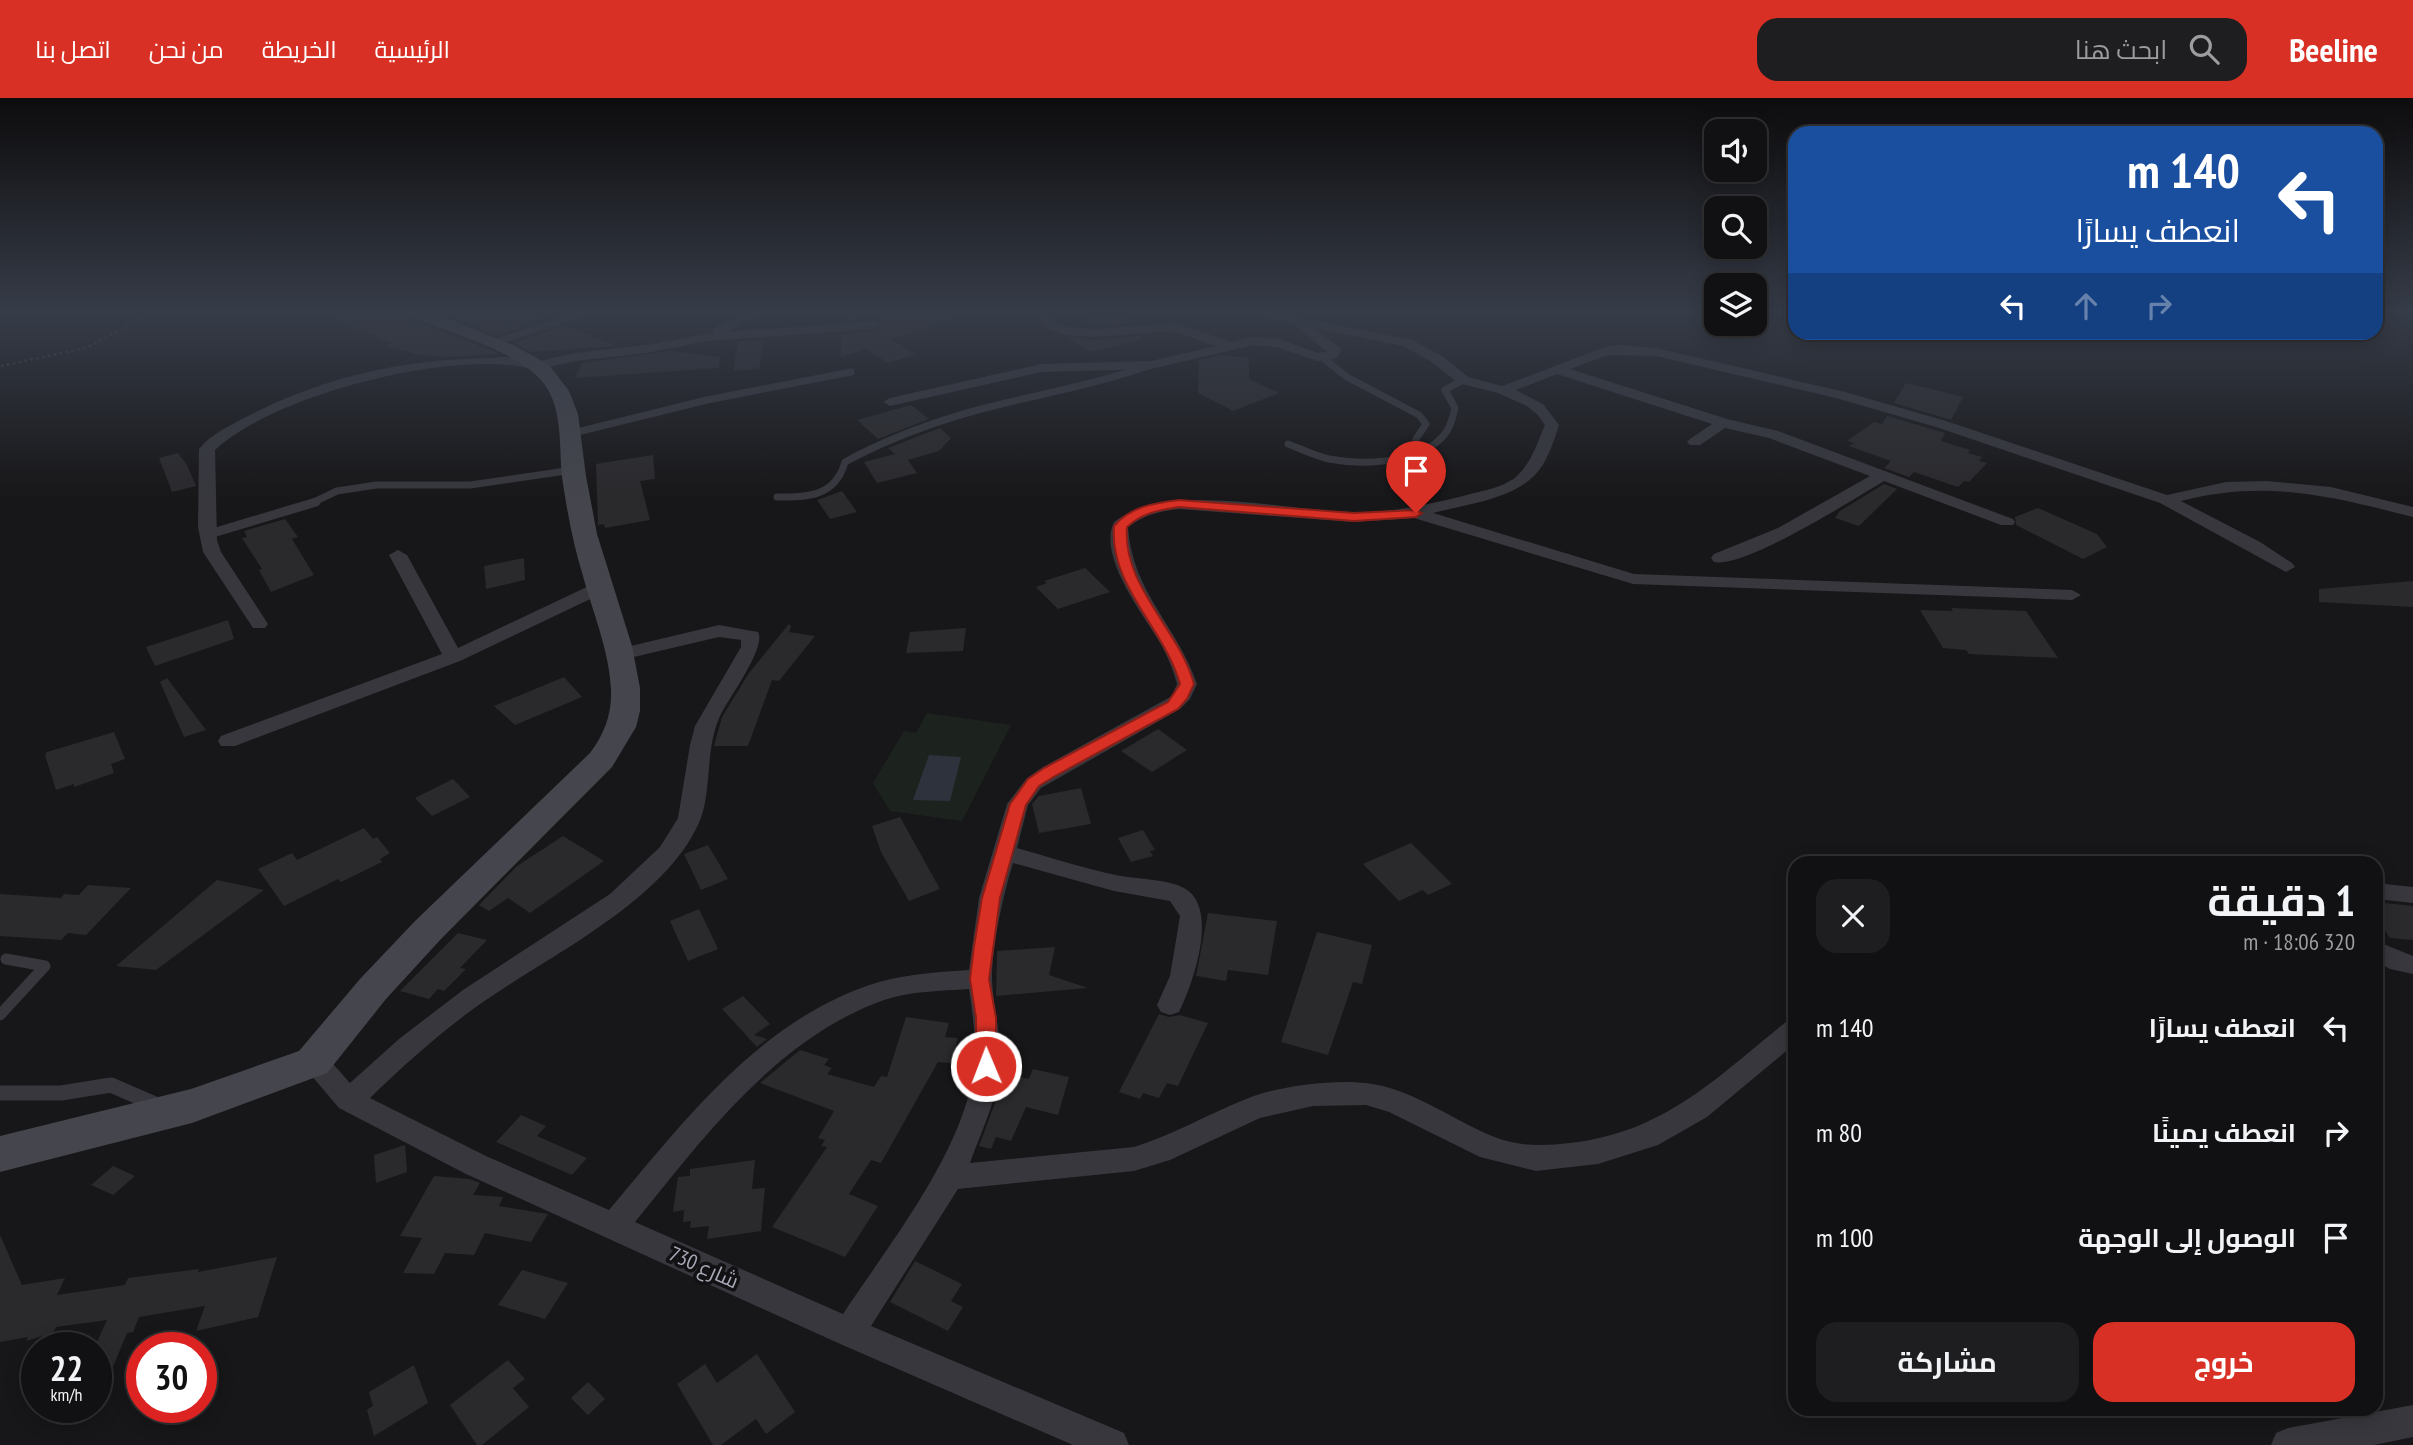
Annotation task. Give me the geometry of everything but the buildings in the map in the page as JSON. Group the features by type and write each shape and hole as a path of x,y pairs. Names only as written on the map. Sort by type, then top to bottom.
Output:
{"street":[{"path":"259,624 212,552 206,535 210,474 207,449 238,427 312,392 370,375"},
{"path":"0,1154 172,1112 313,1062 357,1007 428,930 601,760 618,737 626,706 621,654 585,536 562,398 547,375"},
{"path":"890,402 1011,375"},
{"path":"849,1332 950,1177 978,1105 986,1066 986,1018 979,979 991,898 1018,804 1034,783 1173,705 1180,699 1187,684 1182,664 1125,568 1119,543 1120,526 1133,514 1157,506 1179,503 1354,517 1416,513 1499,491 1521,481 1537,462 1548,440 1552,425 1546,412 1538,404 1503,390 1463,380 1457,375"},
{"path":"1503,390 1545,375"},
{"path":"1573,375 1723,423 1773,434 2007,522"},
{"path":"1754,375 1840,395 1916,417 2166,500 2254,546 2286,567"},
{"path":"1695,442 1723,423"},
{"path":"1720,558 1754,547 1786,532 1884,474"},
{"path":"2166,500 2215,488 2246,485 2349,496 2413,512"},
{"path":"1416,513 1633,579 2071,594"},
{"path":"398,555 453,657"},
{"path":"228,741 453,657 528,624 599,588"},
{"path":"349,1100 413,1042 613,902 643,878 668,852 688,822 696,757 703,732 750,647 751,636 719,631 621,654"},
{"path":"1003,852 1114,883 1177,894 1188,905 1192,916 1182,976 1170,1005"},
{"path":"2383,892 2413,895"},
{"path":"2383,954 2399,962 2413,965"},
{"path":"613,1227 695,1128 745,1077 799,1034 854,1000 876,992 897,987 979,979"},
{"path":"950,1177 1134,1159 1160,1151 1256,1107 1313,1095 1366,1094 1395,1102 1490,1148 1536,1159 1598,1152 1648,1137 1697,1109 1788,1035"},
{"name":"شارع 730","path":"313,1062 349,1100 476,1166 849,1332 1112,1445"},
{"path":"2288,1445 2413,1421"}],"lane":[{"path":"569,434 707,400 836,375"},
{"path":"778,497 803,497 832,489 843,475 845,462 881,442 983,409 1126,375"},
{"path":"1344,375 1419,415 1426,424 1416,439"},
{"path":"1288,444 1326,458 1353,462 1395,458 1424,451 1446,435 1455,408 1445,390 1463,380"},
{"path":"206,535 311,504 337,491 376,485 470,485 573,470"},
{"path":"0,1015 45,966 6,959"},
{"path":"0,1093 61,1093 111,1084 172,1112"}],"shaded area":[{"path":"927,713 1011,725 962,821 890,811 873,783 904,731 916,733"},
{"path":"929,755 961,757 950,801 913,800"}],"route":[{"path":"986,1066 986,1018 979,979 983,946 991,898 1018,804 1034,783 1050,772 1173,705 1180,699 1187,684 1182,664 1125,568 1119,543 1120,526 1133,514 1157,506 1179,503 1354,517 1416,513"}]}
